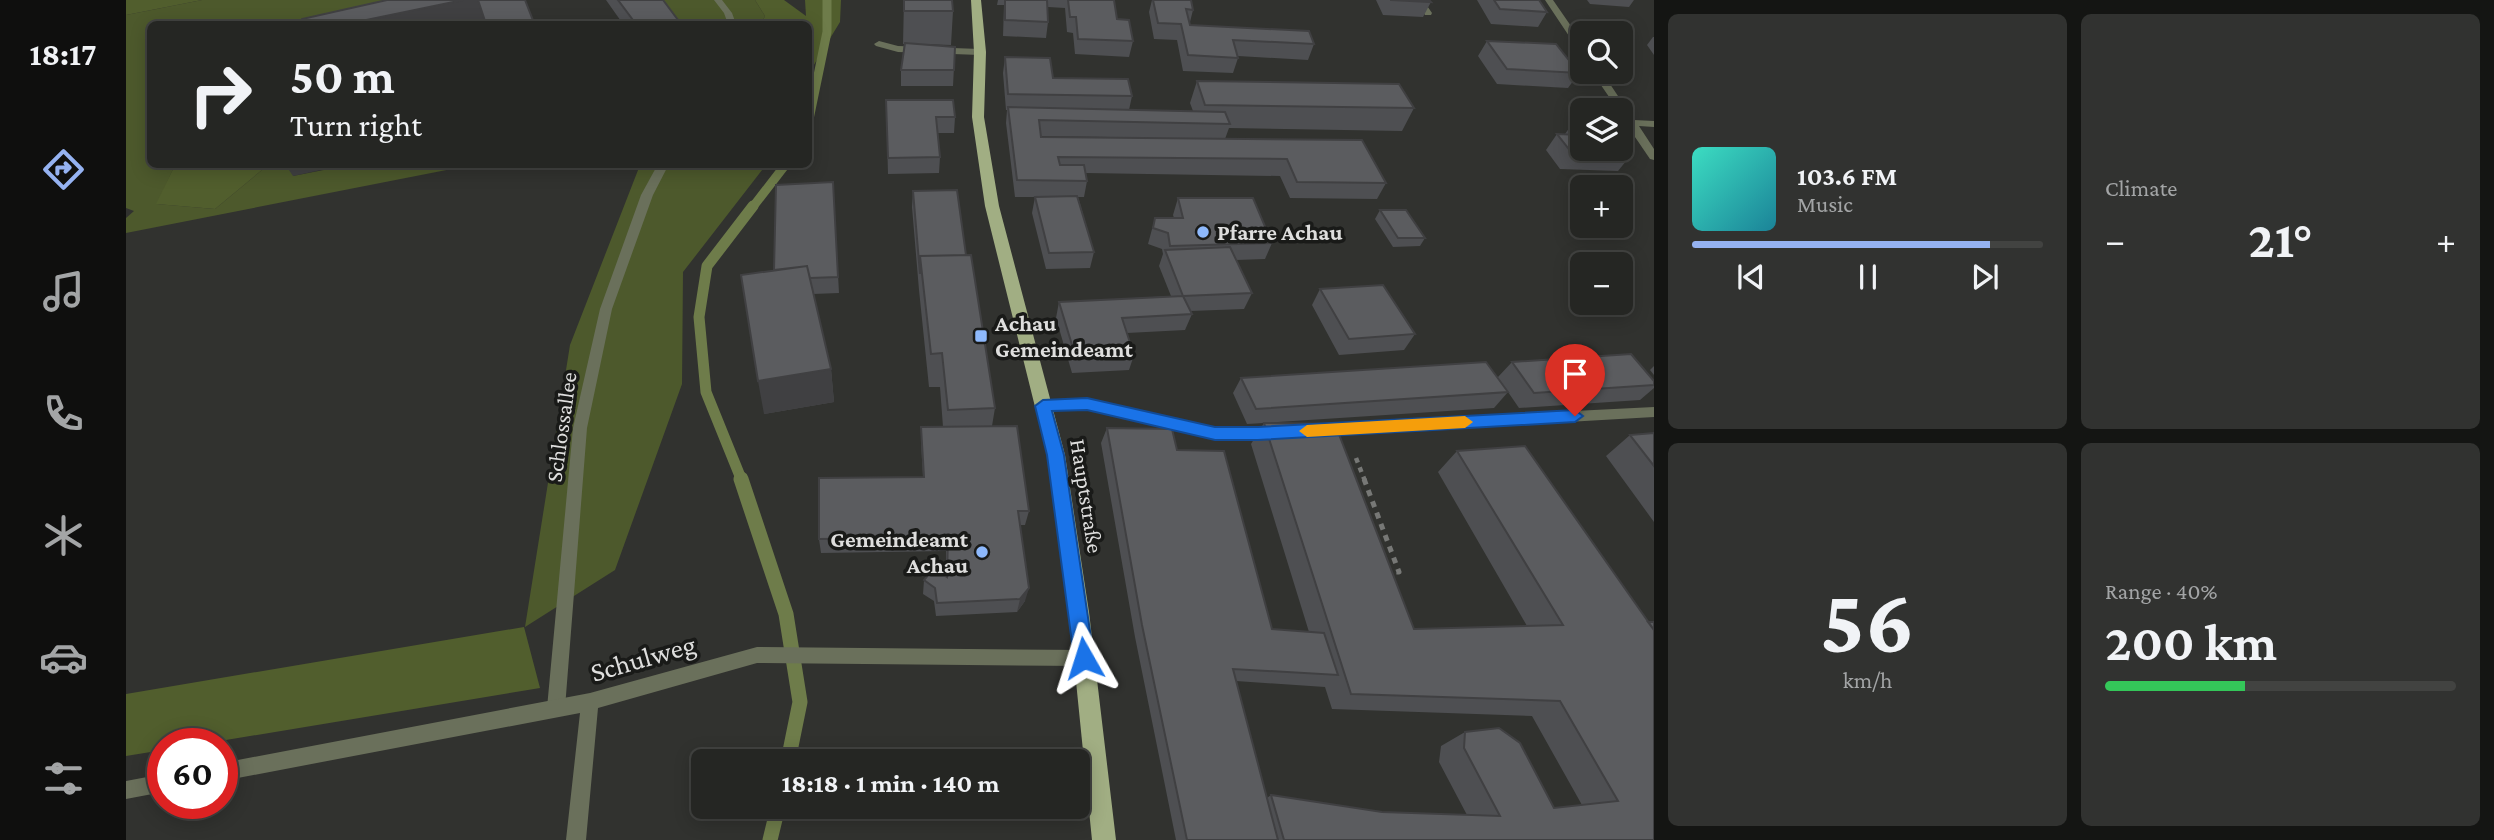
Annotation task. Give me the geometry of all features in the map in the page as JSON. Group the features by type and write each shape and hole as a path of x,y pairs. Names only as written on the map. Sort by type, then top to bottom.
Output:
{"main road":[{"name":"Hauptstraße","path":"976,0 980,52 978,117 992,206 1056,455 1084,658 1104,840"}],"street":[{"path":"718,0 731,21"},
{"path":"1419,0 1428,13"},
{"path":"1549,0 1570,31"},
{"path":"879,44 898,49 980,52"},
{"path":"1633,123 1654,124"},
{"path":"1633,126 1654,157"},
{"name":"Schlossallee","path":"556,708 579,428 606,309 647,195 662,168"},
{"path":"1043,406 1087,404 1215,434 1654,412"},
{"name":"Schulweg","path":"238,769 590,702 757,655 1084,658"},
{"path":"576,840 590,702"},
{"path":"126,790 147,786"}],"path":[{"path":"1356,458 1399,572 1378,572"},
{"path":"1362,503 1373,503"}],"green space":[{"path":"126,0 202,0 126,15"},
{"path":"202,0 420,0 410,21 147,21 147,168 174,168 157,204 215,209 264,168 294,168 293,176 334,168 457,168 126,233 126,218 134,211 126,208 126,15"},
{"path":"650,0 755,0 765,16 762,21 665,21"},
{"path":"755,0 784,0 806,16 805,0 841,0 840,22 812,68 812,21 762,21 765,16"},
{"path":"173,168 264,168 215,209 156,204"},
{"path":"639,168 764,168 683,272 682,384 615,570 525,627 570,345"},
{"path":"524,627 540,688 238,738 238,728 147,728 147,753 126,756 126,694"}],"building":[{"path":"387,0 463,0 362,21 302,19"},
{"path":"478,0 525,0 533,21 485,21"},
{"path":"618,0 663,0 679,21 634,21"},
{"path":"904,0 952,0 953,11 904,11"},
{"path":"1005,0 1047,0 1048,22 1005,20"},
{"path":"1068,0 1114,0 1117,19 1129,20 1133,41 1078,39 1076,17 1070,17"},
{"path":"1153,0 1191,0 1193,10 1186,9 1190,25 1309,31 1314,44 1233,40 1238,58 1188,55 1181,24 1158,23"},
{"path":"1391,0 1429,0 1431,2"},
{"path":"1494,0 1539,0 1547,12 1500,9"},
{"path":"1487,41 1556,44 1570,62 1570,72 1507,69"},
{"path":"905,43 955,47 954,70 901,70"},
{"path":"1005,57 1050,58 1053,78 1128,79 1132,96 1008,94"},
{"path":"1197,81 1399,84 1414,108 1205,105"},
{"path":"886,100 953,100 955,117 936,117 940,157 888,158"},
{"path":"1008,107 1225,112 1230,124 1039,120 1041,137 1362,140 1386,183 1297,182 1287,159 1058,157 1060,165 1084,165 1087,181 1017,180"},
{"path":"1557,134 1570,135 1570,150"},
{"path":"833,182 838,277 810,278 807,266 774,270 776,185"},
{"path":"957,190 966,255 920,256 920,274 913,191"},
{"path":"1077,196 1094,252 1049,253 1035,197"},
{"path":"1178,198 1253,198 1272,243 1170,246 1168,233 1153,228 1155,218 1183,218"},
{"path":"1380,210 1406,210 1425,238 1398,238"},
{"path":"1230,247 1252,293 1183,296 1165,250"},
{"path":"971,255 995,408 948,410 942,353 931,354 920,256"},
{"path":"807,266 831,369 758,381 741,275"},
{"path":"1383,285 1415,334 1349,339 1320,289"},
{"path":"1183,296 1192,314 1122,318 1134,355 1076,358 1059,302"},
{"path":"1631,354 1654,381 1654,385 1534,393 1512,362"},
{"path":"1486,362 1508,392 1256,409 1241,378"},
{"path":"1264,423 1335,424 1414,629 1563,625 1457,451 1525,446 1654,630 1654,840 1284,840 1271,795 1382,812 1500,816 1464,748 1465,732 1499,728 1520,743 1554,808 1618,801 1560,701 1351,694"},
{"name":"Gemeindeamt Achau","path":"1017,426 1029,511 1018,511 1029,588 1020,599 937,603 935,588 924,580 934,568 947,577 948,537 819,539 819,478 924,477 921,427"},
{"path":"1107,428 1172,429 1177,450 1224,451 1272,629 1324,633 1338,675 1233,669 1278,840 1187,840 1142,625"},
{"path":"1654,433 1654,466 1630,435"}],"waterway":[{"path":"812,105 827,32 827,0"},
{"path":"752,208 783,168"},
{"path":"742,481 706,392 699,317 707,266 753,206"},
{"path":"741,479 786,614 800,702 790,749"},
{"path":"770,840 775,819"}],"slow traffic":[{"path":"1307,431 1465,422"}],"place":[{"name":"Pfarre Achau","path":"1203,232"},
{"name":"Achau Gemeindeamt","path":"981,336"},
{"name":"Gemeindeamt Achau","path":"982,552"}],"route":[{"path":"1084,658 1056,455 1043,406 1087,404 1215,434 1258,434 1575,416"}]}
